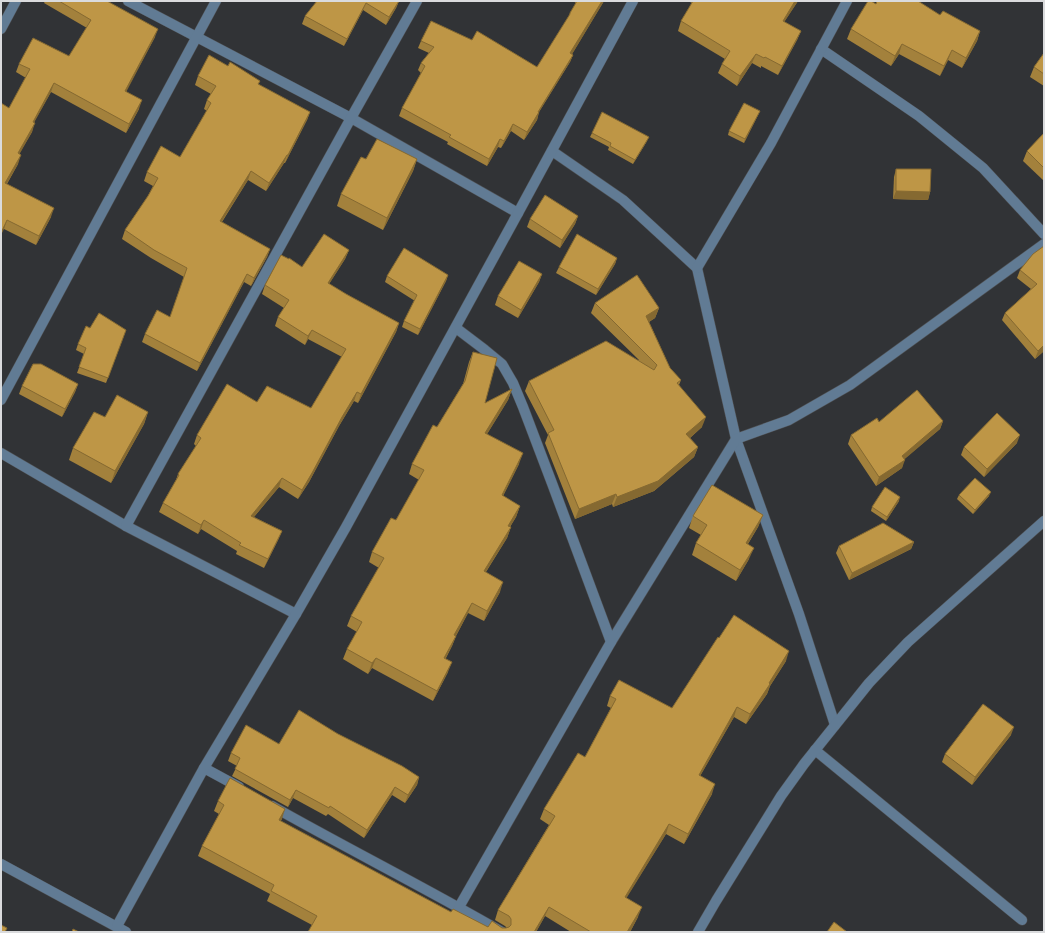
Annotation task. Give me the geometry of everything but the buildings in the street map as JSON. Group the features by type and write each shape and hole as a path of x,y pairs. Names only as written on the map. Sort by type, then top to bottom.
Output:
{"street":[{"path":"1,29 16,1"},
{"path":"128,1 351,118 518,213"},
{"path":"1,400 216,1"},
{"path":"126,526 417,1"},
{"path":"117,926 204,768 346,527 456,328 633,1"},
{"path":"697,268 771,143 847,1"},
{"path":"821,49 919,116 983,168 1044,234"},
{"path":"552,151 622,200 697,268 736,439 799,614 835,725"},
{"path":"458,907 611,642 736,439 789,420 850,385 1044,244"},
{"path":"456,328 502,364 513,383 540,450 611,642"},
{"path":"1,453 126,526 296,614"},
{"path":"698,932 781,796 815,750 869,683 908,642 1044,521"},
{"path":"815,750 1022,920"},
{"path":"204,768 250,794"},
{"path":"264,801 502,932"},
{"path":"1,864 126,932"}]}
